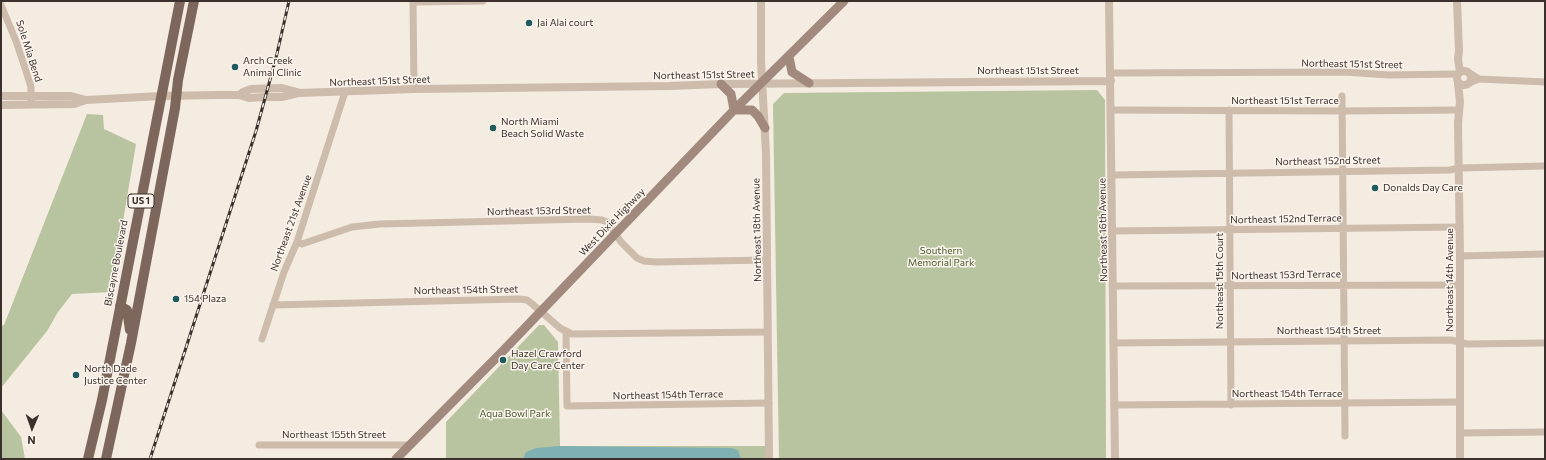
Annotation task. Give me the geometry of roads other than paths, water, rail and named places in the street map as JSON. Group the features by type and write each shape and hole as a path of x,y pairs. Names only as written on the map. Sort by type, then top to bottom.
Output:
{"main road":[{"name":"Biscayne Boulevard","path":"88,459 102,400 180,1"},
{"name":"US 1","path":"106,459 132,340 175,108 175,96 194,1"},
{"name":"West Dixie Highway","path":"396,459 500,354 540,310 734,110 844,1"},
{"path":"789,57 792,72 809,83"},
{"path":"721,84 731,94 734,110 752,110 758,116 765,128"},
{"path":"120,306 127,310 132,340"}],"street":[{"path":"414,89 413,2 482,1"},
{"name":"Northeast 18th Avenue","path":"761,1 761,84 764,100 765,128 769,459"},
{"name":"Northeast 16th Avenue","path":"1109,1 1112,110 1115,459"},
{"name":"Northeast 14th Avenue","path":"1457,1 1459,51 1463,65 1459,106 1460,459"},
{"name":"Sole Mia Bend","path":"1,5 16,41 31,87 31,100"},
{"name":"Northeast 151st Street","path":"1,105 71,96 86,100 189,95 239,95 251,89 282,88 298,93 414,89 669,86 1344,72 1389,76 1451,73 1479,79 1545,82"},
{"name":"Northeast 14th Avenue","path":"1459,106 1472,79 1462,76"},
{"name":"Northeast 151st Street","path":"1469,84 1479,79"},
{"name":"Northeast 21st Avenue","path":"262,339 284,272 297,242 345,92"},
{"name":"Northeast 151st Street","path":"1,96 31,100"},
{"path":"1342,96 1344,436"},
{"name":"Northeast 151st Terrace","path":"1112,110 1342,111 1459,106"},
{"name":"Northeast 15th Court","path":"1229,110 1231,405"},
{"name":"Northeast 152nd Street","path":"1112,175 1450,170 1459,168 1545,166"},
{"name":"Northeast 153rd Street","path":"297,242 302,244 314,241 352,227 396,223 590,219 605,220 627,248 637,258 644,261 767,260"},
{"name":"Northeast 152nd Terrace","path":"1112,231 1460,227"},
{"path":"1460,256 1545,254"},
{"name":"Northeast 153rd Terrace","path":"1113,286 1460,284"},
{"name":"Northeast 154th Street","path":"273,305 519,299 527,300 566,332"},
{"path":"566,332 576,334 768,332"},
{"name":"Northeast 154th Terrace","path":"566,332 567,406 769,403"},
{"name":"Northeast 154th Street","path":"1113,343 1451,340 1467,344 1545,343"},
{"name":"Northeast 154th Terrace","path":"1114,406 1460,402"},
{"path":"1460,433 1545,432"},
{"name":"Northeast 155th Street","path":"259,445 410,445"}],"water":[{"path":"560,446 731,448 738,450 741,459 523,459 526,452 536,448"}],"railway":[{"path":"150,459 256,131 276,58 289,1"}],"place":[{"name":"Jai Alai court","path":"529,23"},
{"name":"Arch Creek Animal Clinic","path":"235,67"},
{"name":"North Miami Beach Solid Waste","path":"493,128"},
{"name":"Donalds Day Care","path":"1375,188"},
{"name":"154 Plaza","path":"176,299"},
{"name":"Hazel Crawford Day Care Center","path":"503,360"},
{"name":"North Dade Justice Center","path":"76,375"}],"park label":[{"name":"Southern Memorial Park","path":"941,256"},
{"name":"Aqua Bowl Park","path":"515,414"}]}
